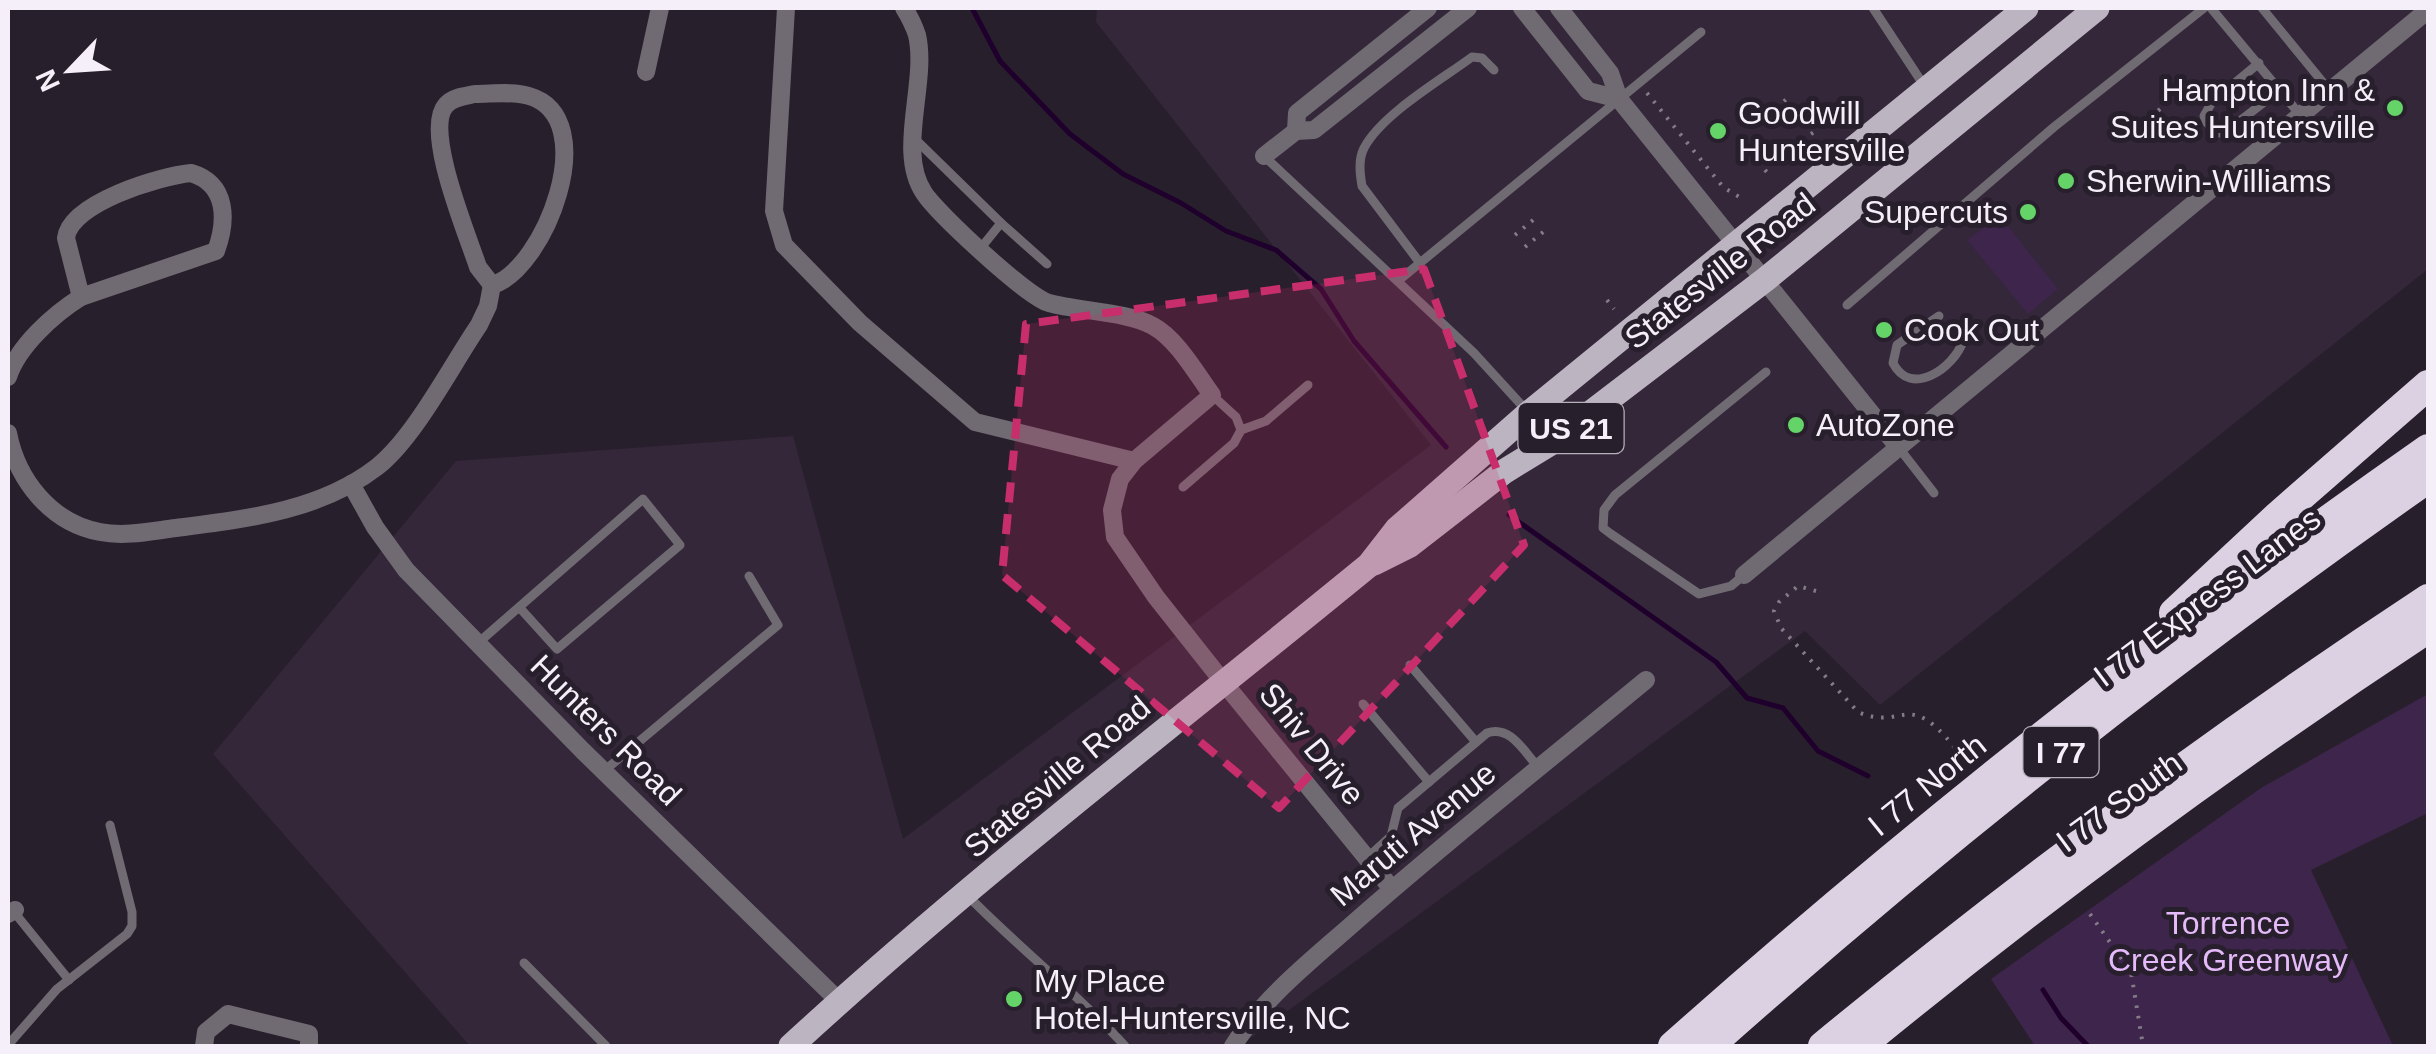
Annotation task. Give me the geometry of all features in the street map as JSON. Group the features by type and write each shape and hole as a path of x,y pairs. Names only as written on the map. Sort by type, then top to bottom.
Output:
{"highway":[{"path":"2043,736 2278,516 2428,385"},
{"name":"I 77 North","path":"1674,1046 1832,908 2043,736 2244,582 2428,449"},
{"name":"I 77 Express Lanes","path":"1710,1046 1847,927 2058,754 2258,601 2428,478"},
{"name":"I 77","path":"1823,1046 2174,774 2428,599"},
{"name":"I 77 South","path":"1860,1046 1996,937 2188,794 2428,628"},
{"path":"2188,794 2428,653"}],"main road":[{"name":"Statesville Road","path":"791,1046 966,894 1369,565 1397,529 1529,413 2026,8"},
{"name":"Statesville Road","path":"1369,565 1410,545 1505,471 1554,442 1766,279 2098,8"}],"street":[{"path":"646,72 660,8"},
{"path":"786,8 774,211 784,245 860,323 975,422 1134,461 1212,395 1175,346 1154,326 1045,302 1019,286 925,195 914,174 920,68 917,35 904,8"},
{"path":"1296,130 1297,113 1428,8"},
{"path":"1264,156 1296,130 1314,130 1468,8"},
{"path":"1522,8 1588,92 1619,99"},
{"path":"1559,8 1610,73 1619,99 1899,448"},
{"path":"1744,574 2428,10"},
{"path":"8,432 16,462 38,496 68,520 102,532 128,533 266,516 352,484 382,463 406,436 488,306 492,285 478,267 438,134 444,106 452,99 475,94 528,96 549,110 558,122 567,147 565,165 538,240 517,271 492,285"},
{"path":"8,375 41,330 81,297 216,251 224,218 222,202 204,177 191,173 173,175 91,206 73,218 66,238 81,297"},
{"name":"Shiv Drive","path":"1134,461 1120,479 1112,510 1115,536 1156,597 1392,889"},
{"name":"Hunters Road","path":"352,484 393,554 604,771 840,1002"},
{"name":"Maruti Avenue","path":"1233,1046 1282,986 1392,889 1646,680"},
{"path":"204,1046 206,1032 228,1014 309,1034 309,1046"}],"lane":[{"path":"1874,8 1926,90"},
{"path":"1847,305 2054,127 2208,8 2301,116"},
{"path":"2262,8 2330,91"},
{"path":"1398,281 1700,32"},
{"path":"1420,263 1362,186 1362,151 1375,132 1472,57 1482,58 1494,70"},
{"path":"2259,63 2212,102 2204,116 2207,123 2218,133 2224,133 2280,90"},
{"path":"914,138 1046,264"},
{"path":"1264,156 1474,352 1529,413"},
{"path":"980,248 1002,223"},
{"path":"1938,316 1897,345 1892,363 1900,375 1916,380 1934,374 1958,355 1963,341"},
{"path":"1744,574 1731,586 1699,594 1610,534 1604,528 1604,510 1615,495 1766,372"},
{"path":"1183,487 1234,443 1241,430 1266,421 1308,385"},
{"path":"1212,395 1236,417 1241,430"},
{"path":"1899,448 1934,493"},
{"path":"478,643 519,607 643,499 680,545 558,648 519,607"},
{"path":"604,771 778,625 748,576"},
{"path":"1410,665 1476,742"},
{"path":"1362,704 1428,782"},
{"path":"1366,858 1391,836 1398,808 1487,734 1508,734 1538,768"},
{"path":"8,1046 68,980 132,926 110,825"},
{"path":"966,894 1026,954 1049,969 1125,1046"},
{"path":"12,912 68,980"},
{"path":"524,963 606,1046"}],"path":[{"path":"1768,114 1790,96"},
{"path":"1651,97 1723,188 1741,198"},
{"path":"2142,124 2166,105"},
{"path":"1812,134 1817,130"},
{"path":"1765,170 1771,177"},
{"path":"1516,235 1538,216"},
{"path":"1525,247 1548,228"},
{"path":"1606,300 1614,310"},
{"path":"1816,591 1798,586 1779,602 1774,611 1776,620 1842,696 1858,712 1871,718 1906,712 1932,722 1955,748"},
{"path":"2090,914 2131,972 2143,1046"}],"highlighted area":[{"path":"1424,269 1524,545 1279,808 1002,575 1026,324"}],"shaded area":[{"path":"1097,8 2428,8 2428,269 1880,705 1805,631 1240,1046 470,1046 213,754 456,461 793,436 903,839 1431,445 1096,22"}],"green space":[{"path":"2000,216 2058,289 2028,314 1967,240"},
{"name":"Torrence Creek Greenway","path":"2428,694 2428,813 2311,870 2393,1046 2035,1046 1991,979 2261,788"}],"waterway":[{"path":"972,8 1000,61 1070,134 1123,174 1226,231 1276,250 1321,289 1354,341 1446,447"},
{"path":"1509,515 1716,662 1747,698 1783,708 1818,751 1868,776"},
{"path":"2043,990 2061,1018 2088,1046"}],"place":[{"name":"Hampton Inn & Suites Huntersville","path":"2395,108"},
{"name":"Goodwill Huntersville","path":"1718,131"},
{"name":"Sherwin-Williams","path":"2066,181"},
{"name":"Supercuts","path":"2028,212"},
{"name":"Cook Out","path":"1884,330"},
{"name":"AutoZone","path":"1796,425"},
{"name":"My Place Hotel-Huntersville, NC","path":"1014,999"}]}
